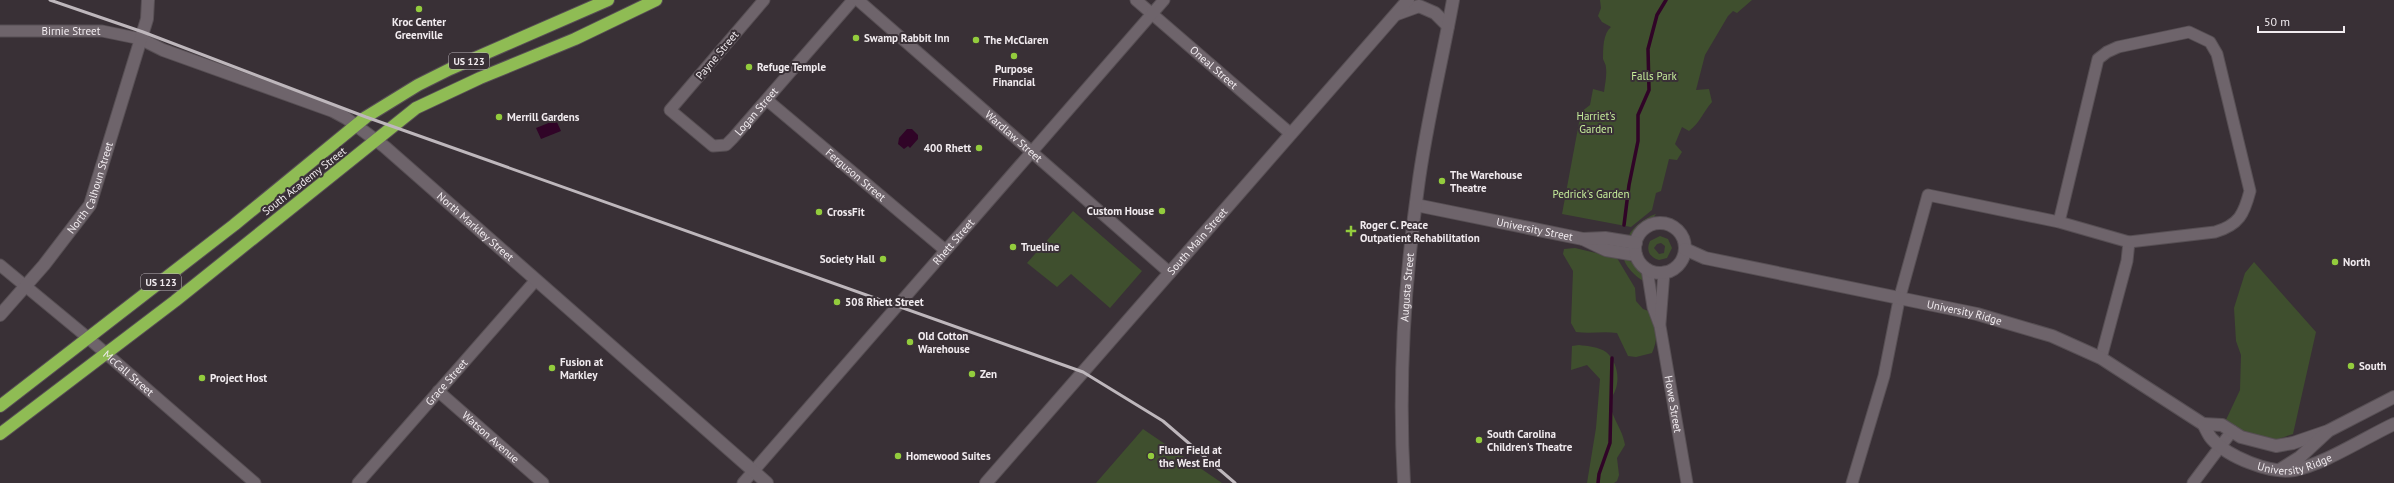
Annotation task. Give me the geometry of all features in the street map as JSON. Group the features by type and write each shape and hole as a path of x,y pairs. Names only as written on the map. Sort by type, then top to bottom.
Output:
{"highway":[{"name":"South Academy Street","path":"0,406 87,337 234,225 366,117 418,85 608,0"},
{"name":"South Academy Street","path":"0,434 175,301 416,108 480,78 575,39 656,0"}],"street":[{"name":"North Calhoun Street","path":"0,315 80,221 90,205 147,18 148,0"},
{"name":"Payne Street","path":"719,147 707,143 670,110 764,0"},
{"name":"Logan Street","path":"719,147 726,145 853,0"},
{"name":"Wardlaw Street","path":"858,0 1030,153 1170,273"},
{"name":"Oneal Street","path":"1136,0 1291,134"},
{"name":"Rhett Street","path":"743,483 1164,0"},
{"name":"South Main Street","path":"986,483 1408,0"},
{"name":"Augusta Street","path":"1404,483 1401,441 1403,335 1416,205 1426,134 1453,0"},
{"path":"1395,14 1419,6 1435,13 1448,26"},
{"name":"Birnie Street","path":"0,30 102,31 141,39"},
{"path":"1852,483 1884,376 1899,300 1928,195 2059,222 2129,242 2228,229 2236,222 2245,209 2250,191 2217,54 2210,42 2189,32 2118,47 2107,52 2098,60 2059,222"},
{"name":"North Markley Street","path":"141,39 163,50 333,111 376,140 534,281 767,483"},
{"name":"Ferguson Street","path":"767,100 945,250"},
{"name":"University Street","path":"1416,205 1583,239 1606,250 1636,255"},
{"path":"1655,224 1666,224 1679,232 1685,249 1682,260 1678,266 1664,272 1647,269 1636,255 1636,243 1646,228 1655,224"},
{"name":"University Street","path":"1583,239 1605,238 1636,243"},
{"path":"2101,358 2127,261 2129,242"},
{"name":"University Ridge","path":"1685,249 1705,258 1899,300 1977,314 2052,336 2101,358 2203,424 2212,440 2245,461 2262,467 2280,470 2293,470 2320,461 2394,424"},
{"name":"University Ridge","path":"1678,266 1705,258"},
{"name":"McCall Street","path":"0,265 87,337 255,483"},
{"name":"Howe Street","path":"1647,269 1653,307 1660,326 1687,483"},
{"name":"Howe Street","path":"1660,326 1664,272"},
{"name":"Grace Street","path":"358,483 534,281"},
{"name":"Watson Avenue","path":"438,391 543,483"},
{"name":"University Ridge","path":"2203,424 2222,425 2252,441 2276,446 2293,443 2328,431 2394,397"},
{"path":"2193,483 2232,431"},
{"path":"2280,470 2300,457 2328,431"}],"green space":[{"name":"Falls Park","path":"1600,0 1752,0 1737,13 1733,11 1728,16 1705,55 1696,90 1709,89 1712,102 1693,128 1689,131 1682,127 1675,144 1682,152 1677,160 1669,159 1661,191 1656,193 1652,210 1631,227 1562,214 1581,112 1590,105 1593,89 1604,92 1606,65 1603,59 1603,46 1606,33 1611,27 1602,22 1598,16 1601,8"},
{"path":"1073,211 1142,271 1110,308 1071,274 1057,287 1027,263"},
{"path":"1656,214 1634,235 1629,236 1633,229 1640,223"},
{"path":"1660,236 1668,239 1672,248 1667,258 1659,260 1649,253 1648,247 1650,241","holes":["1661,243 1665,246 1664,253 1659,254 1654,248 1657,244"]},
{"path":"1575,248 1617,258 1635,288 1636,301 1643,309 1651,312 1656,332 1656,342 1652,353 1636,357 1628,356 1617,333 1576,332 1571,323 1573,271 1563,254 1564,249"},
{"path":"1624,258 1639,266 1646,282 1632,272 1626,265"},
{"path":"2254,262 2316,332 2293,434 2269,442 2246,434 2225,422 2240,390 2241,355 2236,341 2234,308 2245,273"},
{"path":"1579,345 1603,350 1611,357 1616,369 1616,388 1610,399 1612,412 1624,438 1625,445 1617,458 1619,475 1617,481 1614,483 1587,483 1596,428 1600,379 1587,365 1571,370 1572,346"},
{"name":"Fluor Field at the West End","path":"1143,429 1222,483 1096,483"}],"shaded area":[{"path":"556,120 561,131 541,139 536,128"},
{"path":"907,129 912,129 918,135 918,139 910,148 908,146 904,149 898,144 899,138"}],"waterway":[{"path":"1624,225 1629,185 1638,141 1638,115 1649,90 1648,49 1657,15 1666,0"},
{"path":"1598,483 1599,474 1610,443 1612,358"}],"railway":[{"path":"50,0 143,32 366,117 1083,372 1163,421 1235,483"}],"place":[{"name":"Kroc Center Greenville","path":"419,9"},
{"name":"Swamp Rabbit Inn","path":"856,38"},
{"name":"The McClaren","path":"976,40"},
{"name":"Purpose Financial","path":"1014,56"},
{"name":"Refuge Temple","path":"749,67"},
{"name":"Merrill Gardens","path":"499,117"},
{"name":"400 Rhett","path":"979,148"},
{"name":"The Warehouse Theatre","path":"1442,181"},
{"name":"Custom House","path":"1162,211"},
{"name":"CrossFit","path":"819,212"},
{"name":"Roger C. Peace Outpatient Rehabilitation","path":"1351,231"},
{"name":"Trueline","path":"1013,247"},
{"name":"Society Hall","path":"883,259"},
{"name":"North","path":"2335,262"},
{"name":"508 Rhett Street","path":"837,302"},
{"name":"Old Cotton Warehouse","path":"910,342"},
{"name":"South","path":"2351,366"},
{"name":"Fusion at Markley","path":"552,368"},
{"name":"Zen","path":"972,374"},
{"name":"Project Host","path":"202,378"},
{"name":"South Carolina Children's Theatre","path":"1479,440"},
{"name":"Homewood Suites","path":"898,456"},
{"name":"Fluor Field at the West End","path":"1151,456"}],"park label":[{"name":"Harriet's Garden","path":"1596,122"},
{"name":"Pedrick's Garden","path":"1591,194"}]}
